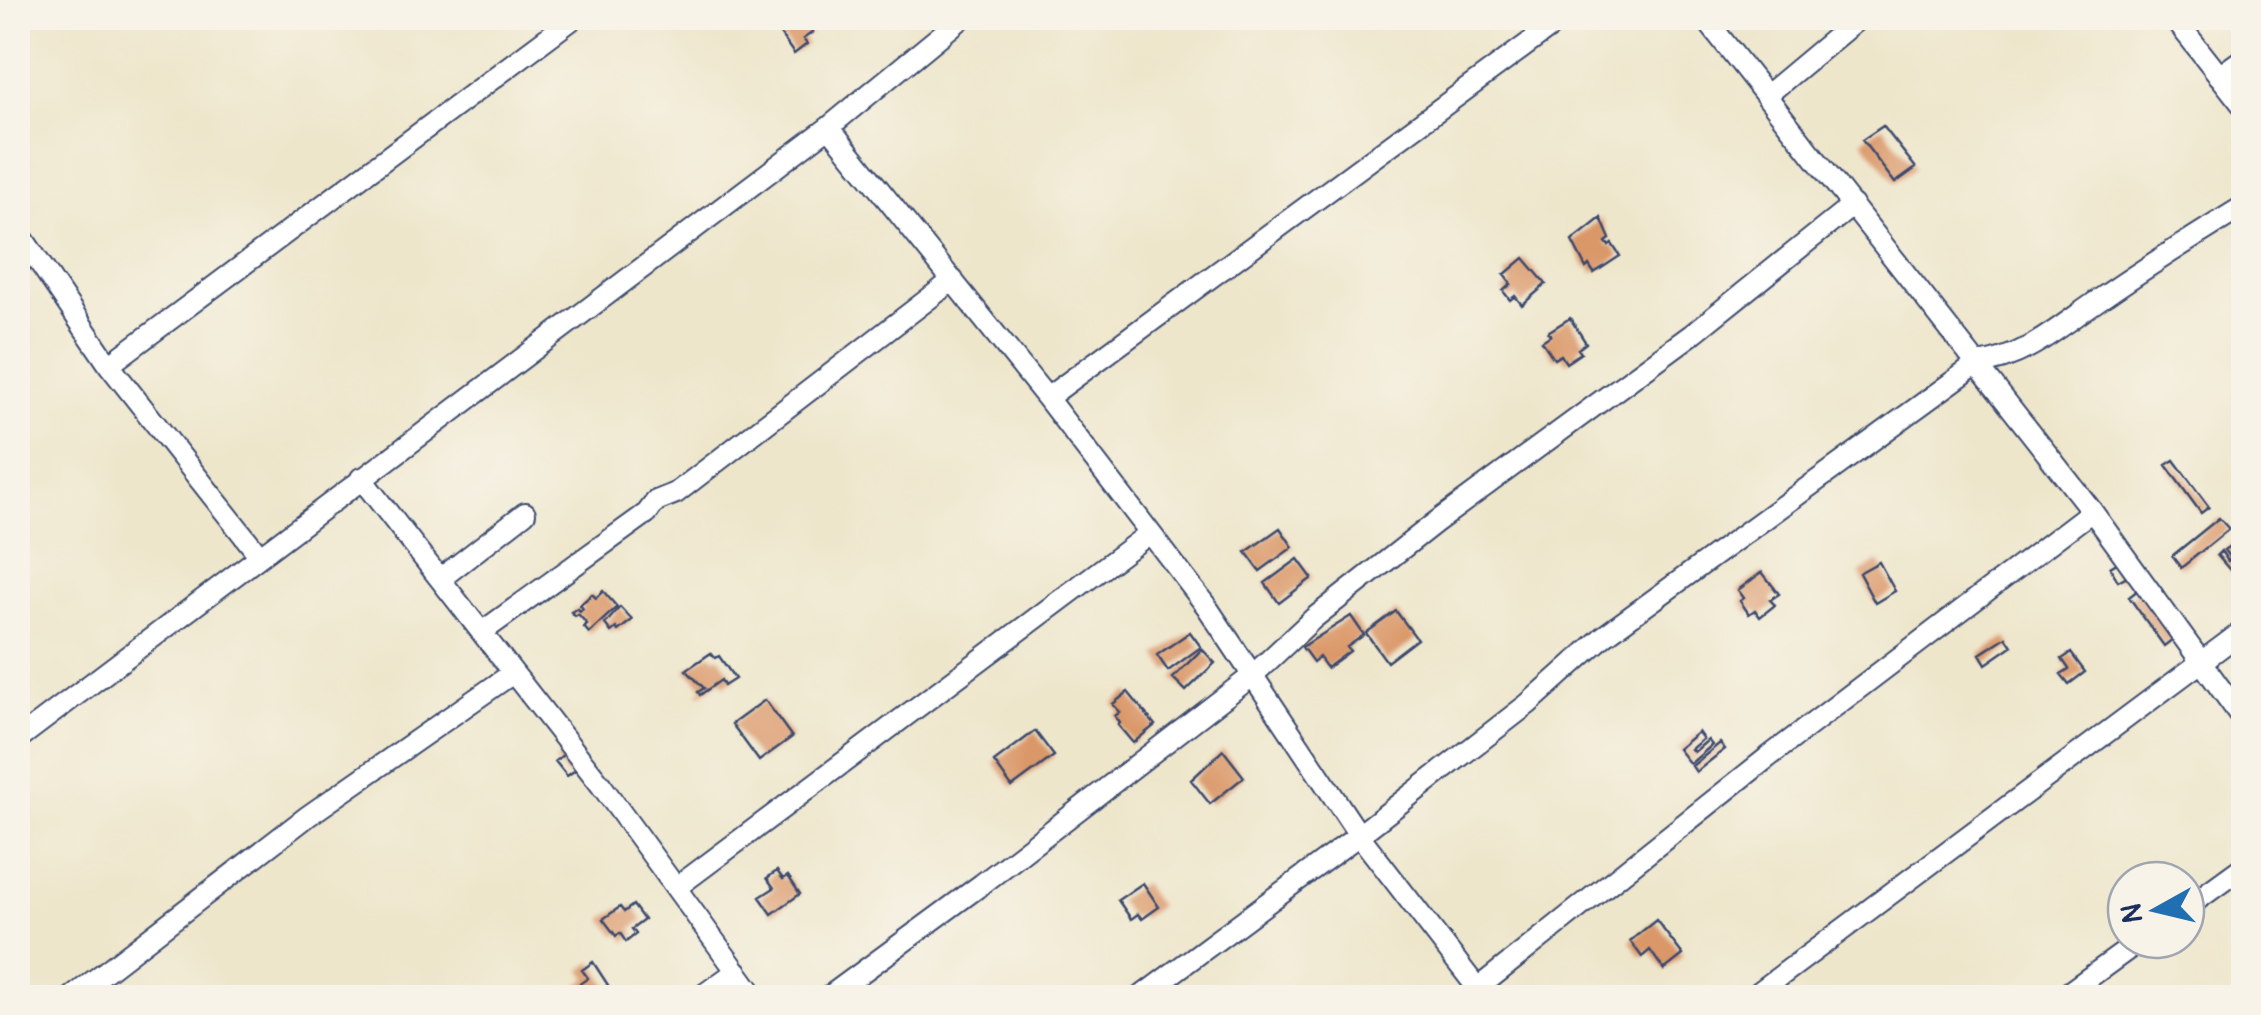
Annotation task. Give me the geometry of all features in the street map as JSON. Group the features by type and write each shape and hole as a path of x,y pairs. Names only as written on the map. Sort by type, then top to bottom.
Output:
{"street":[{"path":"109,365 574,18"},
{"path":"18,739 829,127 962,18"},
{"path":"1047,398 1563,18"},
{"path":"1705,18 2092,511 2244,721"},
{"path":"1768,94 1859,18"},
{"path":"2174,18 2244,108"},
{"path":"2219,76 2244,58"},
{"path":"829,127 1047,398 1207,606 1359,836 1481,993 1766,758 2092,511"},
{"path":"827,998 1252,676 1280,646 1436,522 1691,335 1853,205"},
{"path":"1138,998 1359,836 1528,704 1604,636 1977,364 2000,361 2037,343 2244,206"},
{"path":"18,231 109,365 259,555"},
{"path":"482,632 646,513 656,501 676,493 952,280"},
{"path":"361,478 677,887 756,998"},
{"path":"440,579 525,513"},
{"path":"677,887 1150,533"},
{"path":"1751,998 2244,630"},
{"path":"70,998 308,816 513,673"},
{"path":"2206,894 2244,866"},
{"path":"2061,998 2113,960"},
{"path":"699,998 736,970"}],"building":[{"path":"782,18 817,18 808,24 813,32 803,39 807,44 794,54 776,28"},
{"path":"1883,126 1916,168 1895,183 1862,140"},
{"path":"1601,218 1610,239 1606,242 1620,256 1594,273 1589,265 1586,268 1572,241"},
{"path":"1524,258 1546,284 1522,305 1515,296 1510,300 1503,291 1511,284 1504,275"},
{"path":"1570,318 1586,343 1578,349 1581,353 1566,363 1561,355 1554,359 1542,341 1551,335 1548,332"},
{"path":"2174,460 2209,507 2201,513 2166,465"},
{"path":"2219,518 2229,529 2181,568 2172,556"},
{"path":"1280,528 1293,547 1260,571 1246,552"},
{"path":"2244,536 2244,571 2235,576 2217,555 2221,551 2228,561 2231,559 2224,550"},
{"path":"1298,559 1312,578 1279,603 1265,583"},
{"path":"1879,562 1895,591 1875,603 1859,573"},
{"path":"2119,562 2127,576 2118,581 2110,567"},
{"path":"1762,572 1779,594 1770,600 1775,605 1760,617 1755,610 1749,614 1738,590"},
{"path":"2138,590 2173,639 2164,646 2129,597"},
{"path":"603,591 617,607 589,633 584,627 587,624 571,612 577,608 580,611 580,605 592,594 596,598"},
{"path":"620,607 632,620 611,632 605,624"},
{"path":"1396,611 1417,639 1387,662 1366,633"},
{"path":"1351,616 1364,635 1327,668 1319,657 1313,662 1302,647"},
{"path":"1190,632 1201,647 1168,671 1157,655"},
{"path":"2006,637 2012,646 1986,664 1980,654"},
{"path":"1202,649 1215,663 1186,691 1173,678"},
{"path":"711,653 715,658 719,656 735,679 724,686 721,680 700,695 698,692 704,688 686,670"},
{"path":"2071,653 2085,672 2069,684 2061,674 2069,669 2062,659"},
{"path":"1128,692 1155,725 1133,743 1118,725 1115,716 1120,712 1113,704"},
{"path":"765,700 792,737 759,761 732,724"},
{"path":"1035,731 1054,756 1012,787 994,762"},
{"path":"1698,732 1703,739 1691,749 1694,752 1708,740 1712,745 1690,764 1678,749"},
{"path":"1720,743 1725,749 1696,772 1692,766"},
{"path":"1223,750 1244,777 1210,804 1191,780"},
{"path":"567,752 578,768 567,776 555,761"},
{"path":"777,871 783,879 788,876 800,894 772,914 760,897 774,888 767,878"},
{"path":"1143,883 1159,907 1142,919 1138,914 1131,919 1118,900"},
{"path":"633,905 644,920 632,929 636,934 626,942 603,919 620,907 624,912"},
{"path":"1656,920 1683,955 1664,970 1650,950 1642,957 1630,941"},
{"path":"593,962 608,985 600,990 605,998 576,998 571,990 588,978 582,970"}]}
